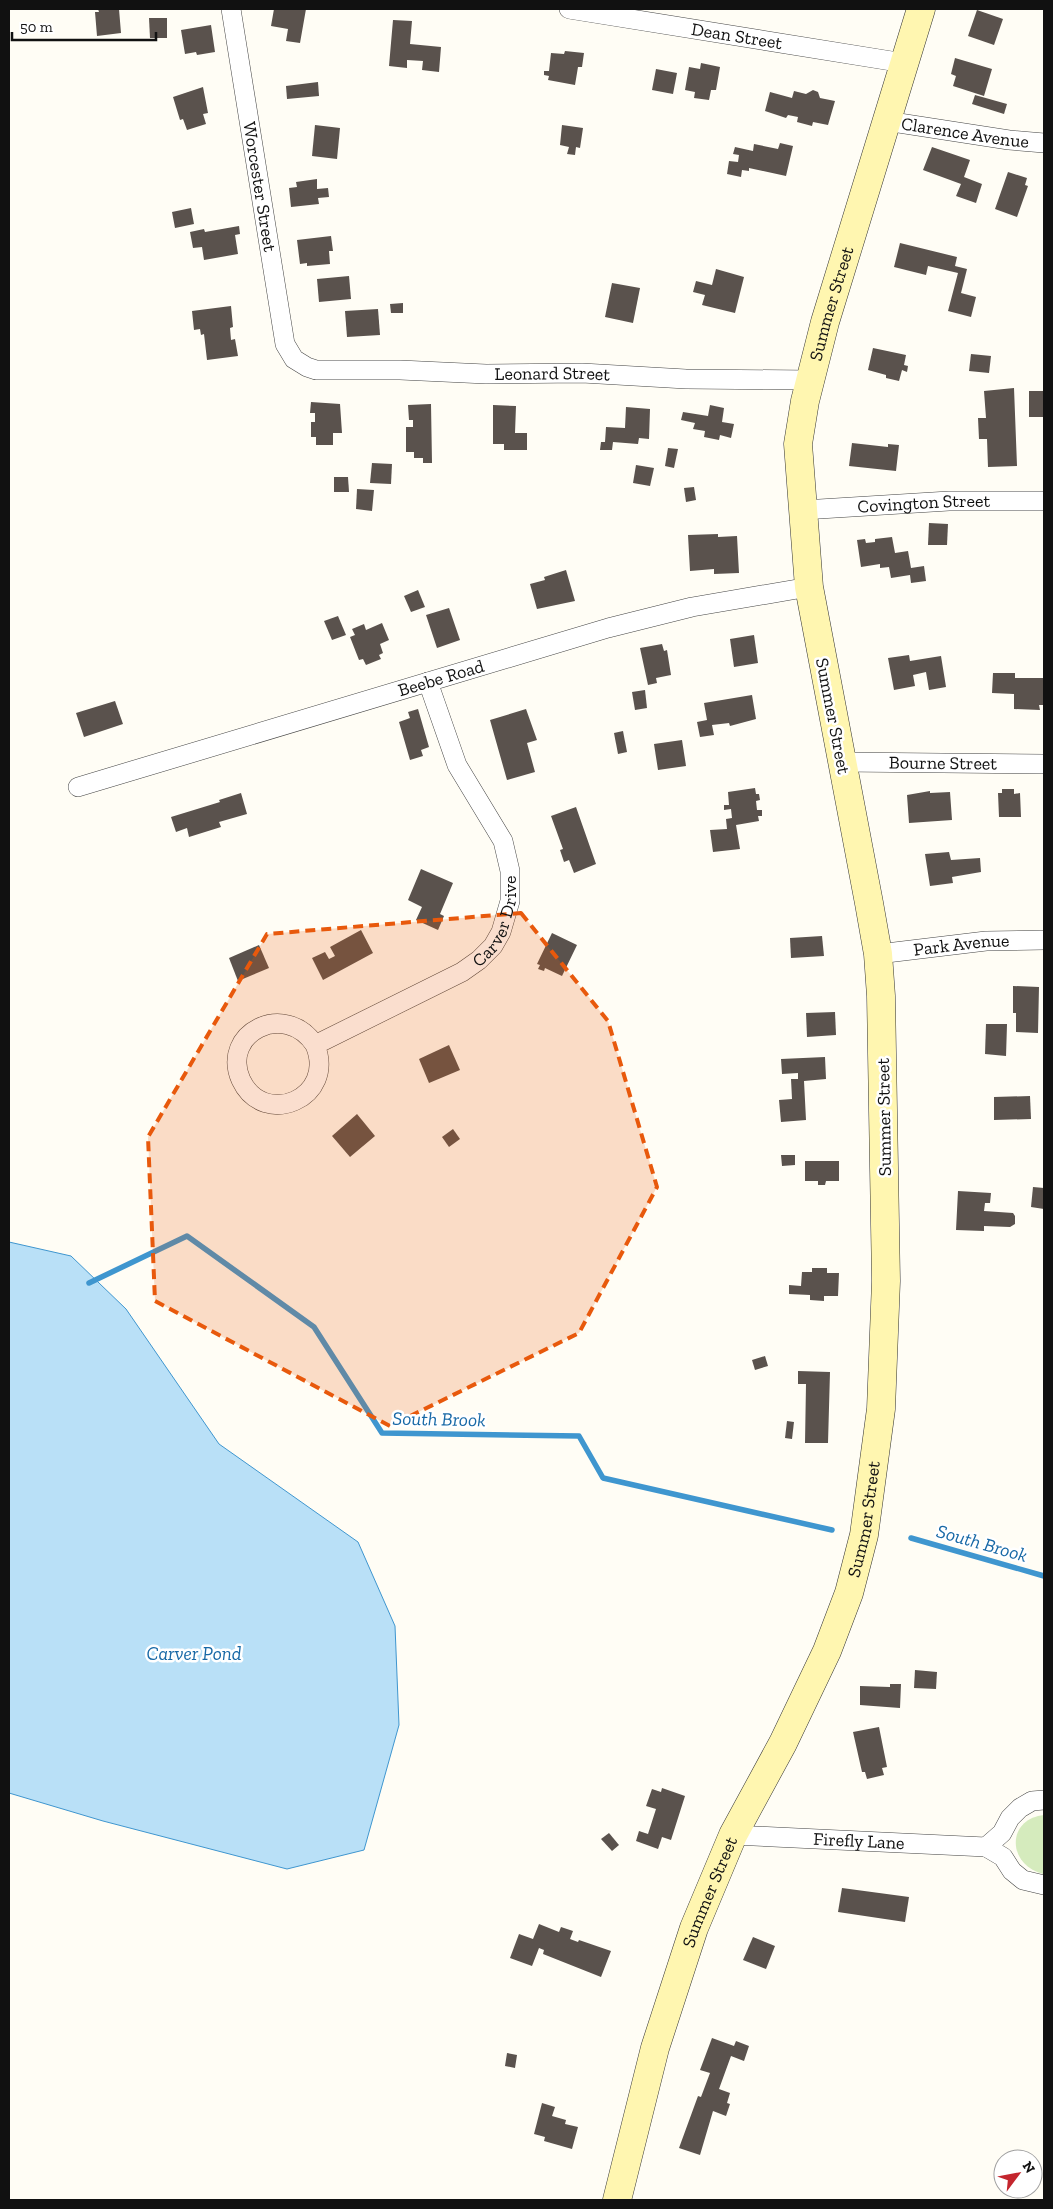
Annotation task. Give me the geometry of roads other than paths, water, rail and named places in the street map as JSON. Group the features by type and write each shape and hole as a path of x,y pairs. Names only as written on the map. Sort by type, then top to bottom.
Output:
{"main road":[{"name":"Summer Street","path":"617,2200 645,2084 673,1988 694,1928 733,1835 783,1743 827,1651 856,1570 868,1516 878,1435 885,1327 885,1132 878,954 809,587 798,444 810,380 825,322 921,9"}],"street":[{"name":"Worcester Street","path":"232,9 285,344 289,354 296,361"},
{"name":"Dean Street","path":"569,9 904,62"},
{"name":"Clarence Avenue","path":"886,121 1009,140 1044,142"},
{"name":"Leonard Street","path":"296,361 307,368 316,370 486,374 582,373 686,379 810,380"},
{"name":"Covington Street","path":"803,510 948,501 1044,501"},
{"name":"Beebe Road","path":"78,787 428,682 650,618 731,600 809,587"},
{"name":"Carver Drive","path":"315,1045 462,972 479,960 493,946 506,917 510,901 510,871 502,841 456,765 428,682"},
{"name":"Bourne Street","path":"842,762 1044,764"},
{"name":"Park Avenue","path":"878,954 986,941 1044,940"},
{"path":"275,1022 285,1023 303,1030 315,1045 319,1053 319,1072 311,1089 297,1100 278,1105 260,1100 246,1088 241,1080 238,1061 239,1051 243,1042 257,1028 275,1022"},
{"path":"1044,1800 1032,1802 1020,1808 1010,1818 1002,1833 986,1846 1003,1857 1012,1871 1023,1880 1044,1885"},
{"name":"Firefly Lane","path":"733,1835 986,1846"}],"water":[{"name":"Carver Pond","path":"9,1242 71,1256 126,1309 219,1444 358,1542 395,1626 399,1725 364,1850 287,1869 103,1821 9,1793"}],"waterway":[{"name":"South Brook","path":"89,1283 187,1236 314,1327 382,1433 579,1436 603,1478 832,1530"},
{"name":"South Brook","path":"911,1538 1044,1576"}]}
